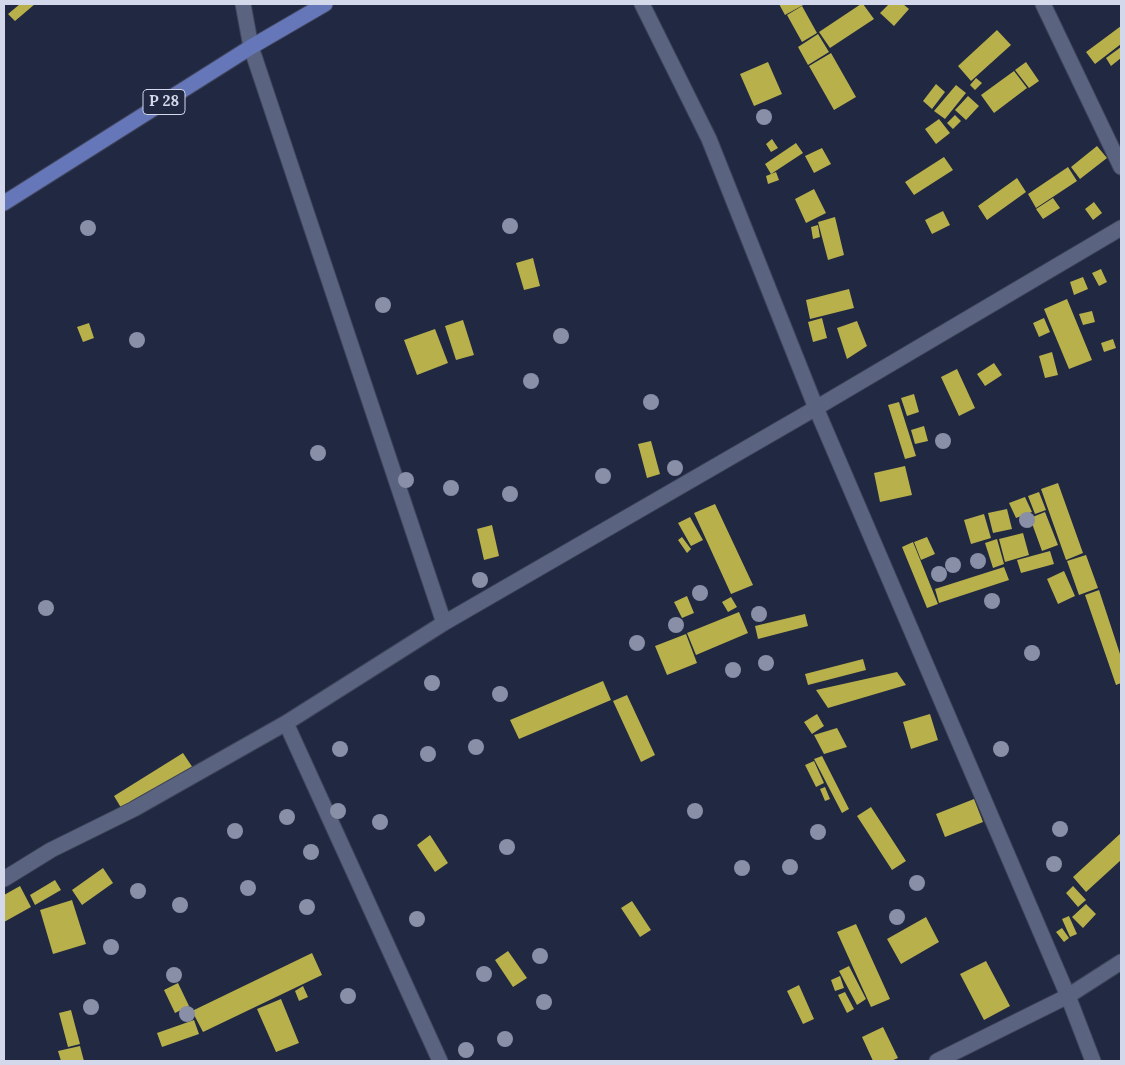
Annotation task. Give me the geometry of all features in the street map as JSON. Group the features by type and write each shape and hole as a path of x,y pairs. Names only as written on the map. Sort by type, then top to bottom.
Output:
{"main road":[{"name":"P 28","path":"4,203 250,47 325,4"}],"street":[{"path":"243,4 250,47 444,623"},
{"path":"642,4 709,139 816,408 1068,996 1093,1061"},
{"path":"1043,4 1121,167"},
{"path":"4,879 52,850 134,809 286,723 444,623 816,408 1121,228"},
{"path":"286,723 440,1061"},
{"path":"937,1061 1068,996 1121,962"}],"building":[{"path":"20,4 35,4 15,21 8,14"},
{"path":"779,4 805,4 785,15"},
{"path":"863,4 874,19 830,48 819,32"},
{"path":"889,4 903,4 909,9 894,26 880,13"},
{"path":"802,6 817,33 802,42 787,15"},
{"path":"1121,26 1121,44 1095,64 1086,52"},
{"path":"997,30 1011,45 971,81 958,66"},
{"path":"818,34 829,52 808,65 798,47"},
{"path":"1121,47 1121,58 1111,66 1106,58"},
{"path":"831,53 856,97 834,110 809,66"},
{"path":"768,62 782,94 754,106 740,74"},
{"path":"1026,62 1039,81 1029,88 1015,70"},
{"path":"1014,71 1027,88 994,113 981,95"},
{"path":"976,78 982,83 975,90 970,85"},
{"path":"936,84 945,92 932,109 923,101"},
{"path":"956,85 966,93 945,119 934,111"},
{"path":"968,96 979,106 966,120 955,110"},
{"path":"955,115 961,121 953,129 947,123"},
{"path":"939,119 950,133 936,144 925,129"},
{"path":"772,139 778,148 771,152 766,144"},
{"path":"796,143 803,153 771,174 765,164"},
{"path":"1097,146 1107,158 1080,179 1071,167"},
{"path":"822,148 831,164 814,173 805,156"},
{"path":"944,157 953,170 914,195 905,182"},
{"path":"1068,167 1077,181 1036,208 1028,194"},
{"path":"776,172 779,180 768,184 766,176"},
{"path":"1017,178 1026,192 987,220 978,206"},
{"path":"814,189 826,213 806,223 795,199"},
{"path":"1053,198 1060,208 1043,219 1036,209"},
{"path":"1094,202 1102,213 1093,220 1085,209"},
{"path":"943,211 950,225 932,234 925,220"},
{"path":"835,217 844,255 828,260 818,222"},
{"path":"818,225 820,237 813,239 811,227"},
{"path":"533,258 540,286 524,290 516,263"},
{"path":"1101,269 1107,282 1099,286 1092,273"},
{"path":"1083,277 1088,289 1074,295 1070,282"},
{"path":"849,289 854,308 810,319 806,300"},
{"path":"1067,299 1092,360 1069,369 1044,309"},
{"path":"1092,311 1095,322 1083,325 1079,314"},
{"path":"822,318 827,338 813,342 808,322"},
{"path":"1044,318 1050,332 1039,337 1033,323"},
{"path":"463,320 474,355 456,360 445,326"},
{"path":"857,321 867,346 847,359 837,328"},
{"path":"89,323 94,338 83,342 77,327"},
{"path":"435,329 448,363 417,375 404,340"},
{"path":"1113,339 1116,348 1104,352 1101,343"},
{"path":"1052,352 1058,375 1045,378 1039,356"},
{"path":"994,363 1002,375 985,386 977,374"},
{"path":"957,369 975,408 959,416 941,377"},
{"path":"914,394 919,412 907,416 901,398"},
{"path":"899,402 916,456 905,459 888,405"},
{"path":"924,426 928,441 915,444 911,430"},
{"path":"651,441 660,474 647,478 638,444"},
{"path":"905,466 912,495 880,502 874,473"},
{"path":"1058,483 1083,553 1066,560 1041,489"},
{"path":"1039,492 1046,510 1035,514 1028,496"},
{"path":"1025,497 1032,512 1016,518 1009,503"},
{"path":"715,504 753,585 731,594 694,513"},
{"path":"1007,509 1012,529 993,533 988,513"},
{"path":"1045,512 1058,545 1042,551 1030,518"},
{"path":"984,514 991,538 971,544 964,520"},
{"path":"690,517 703,540 691,546 678,523"},
{"path":"492,525 499,556 484,560 477,529"},
{"path":"1023,533 1029,555 1005,562 999,539"},
{"path":"682,537 691,549 687,553 678,540"},
{"path":"927,537 935,554 921,560 914,542"},
{"path":"997,539 1004,564 993,568 985,543"},
{"path":"913,542 938,604 927,608 902,547"},
{"path":"1050,551 1054,564 1021,573 1017,560"},
{"path":"1086,555 1098,588 1079,595 1067,561"},
{"path":"1004,567 1009,580 939,603 935,589"},
{"path":"1064,571 1075,596 1058,604 1047,579"},
{"path":"1099,590 1121,657 1121,683 1116,685 1085,595"},
{"path":"687,596 694,613 682,618 674,602"},
{"path":"731,597 737,607 728,612 722,602"},
{"path":"739,612 748,633 696,655 687,633"},
{"path":"805,614 808,626 758,639 755,626"},
{"path":"686,634 697,663 667,675 655,646"},
{"path":"863,659 866,670 808,685 805,674"},
{"path":"897,672 906,685 828,708 816,690"},
{"path":"603,681 611,700 519,739 510,720"},
{"path":"627,695 655,755 641,762 613,701"},
{"path":"817,714 824,726 812,734 804,722"},
{"path":"930,714 938,740 911,749 903,722"},
{"path":"837,728 847,747 824,754 814,735"},
{"path":"183,753 193,768 123,811 114,796"},
{"path":"822,756 849,809 842,813 814,759"},
{"path":"814,761 824,783 816,787 805,765"},
{"path":"825,787 830,799 825,801 820,789"},
{"path":"974,799 983,822 945,837 936,814"},
{"path":"871,807 906,861 892,870 857,816"},
{"path":"1121,833 1121,860 1086,892 1073,877"},
{"path":"430,835 448,863 435,872 417,845"},
{"path":"103,868 113,883 82,905 72,890"},
{"path":"55,880 61,890 35,905 30,895"},
{"path":"20,886 31,907 4,922 4,895"},
{"path":"1073,886 1086,900 1078,907 1066,893"},
{"path":"72,900 86,944 53,954 40,910"},
{"path":"632,901 651,930 640,937 621,908"},
{"path":"1086,904 1096,914 1083,928 1072,917"},
{"path":"1069,916 1077,934 1070,937 1062,919"},
{"path":"926,917 939,942 901,964 887,939"},
{"path":"856,924 890,999 871,1007 837,932"},
{"path":"1062,928 1069,938 1064,942 1056,932"},
{"path":"508,951 527,978 513,987 495,960"},
{"path":"312,953 322,975 203,1032 192,1011"},
{"path":"986,961 1010,1006 984,1020 960,974"},
{"path":"849,966 866,999 857,1005 839,971"},
{"path":"840,976 844,988 835,991 831,980"},
{"path":"178,983 189,1006 175,1013 164,990"},
{"path":"799,985 814,1019 803,1024 787,991"},
{"path":"303,986 308,997 299,1001 295,991"},
{"path":"845,992 854,1009 847,1013 838,995"},
{"path":"281,999 299,1043 276,1052 257,1009"},
{"path":"71,1010 80,1044 68,1047 59,1013"},
{"path":"194,1020 199,1034 162,1047 157,1033"},
{"path":"883,1027 898,1058 891,1061 873,1061 862,1037"},
{"path":"80,1046 84,1061 61,1061 58,1051"}]}
